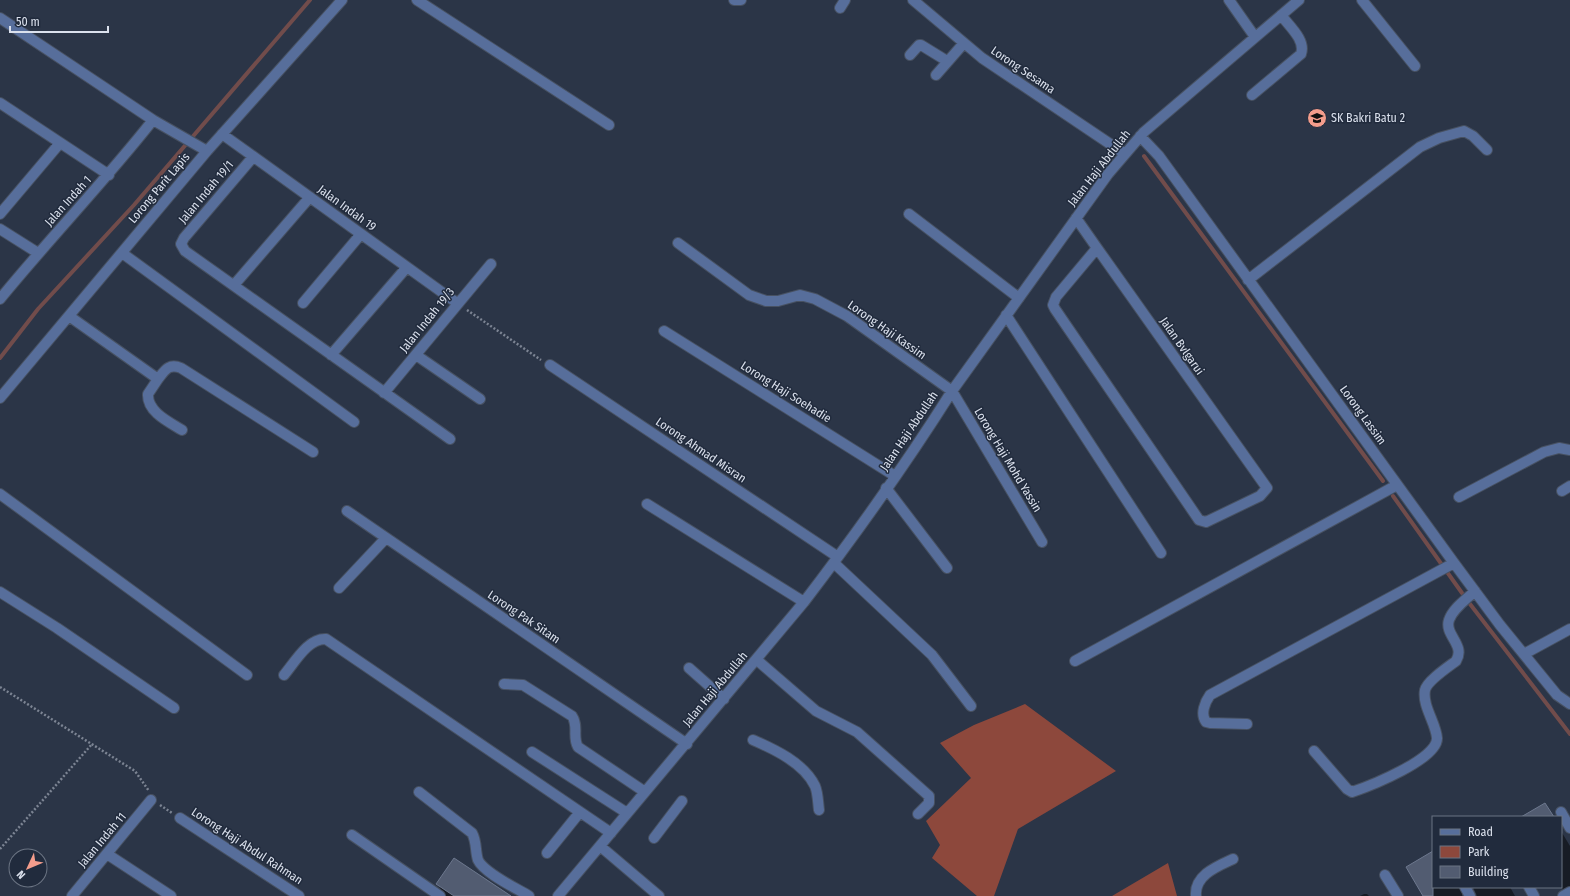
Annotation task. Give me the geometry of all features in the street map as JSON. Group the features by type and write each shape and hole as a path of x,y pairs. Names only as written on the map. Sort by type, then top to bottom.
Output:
{"street":[{"name":"Lorong Parit Lapis","path":"0,398 207,151 342,0"},
{"path":"417,0 609,125"},
{"path":"734,0 741,0"},
{"name":"Lorong Sesama","path":"913,0 982,58 1125,154"},
{"path":"1229,0 1255,37"},
{"name":"Jalan Haji Abdullah","path":"561,895 611,832 757,660 836,560 1006,315 1076,218 1125,154 1140,136 1299,0"},
{"path":"1362,0 1415,66"},
{"path":"1252,95 1301,54 1303,48 1301,41 1281,15"},
{"path":"0,18 153,120 207,151"},
{"path":"936,75 964,43"},
{"path":"910,55 919,45 922,45 947,61"},
{"path":"0,103 109,175"},
{"name":"Jalan Indah 1","path":"0,299 38,253 109,175 153,120"},
{"path":"1248,280 1420,147 1439,138 1464,131 1473,136 1487,150"},
{"name":"Jalan Indah 19","path":"222,134 457,303"},
{"name":"Lorong Lassim","path":"1140,136 1159,156 1454,564 1557,695 1570,704"},
{"path":"0,214 60,143"},
{"name":"Jalan Indah 19/1","path":"234,285 185,251 181,244 184,238 253,157"},
{"path":"310,197 234,285 450,439"},
{"path":"909,214 1019,298"},
{"name":"Jalan Bvlgarui","path":"1076,218 1267,488 1260,496 1206,522 1199,520 1053,305 1056,297 1097,248"},
{"path":"0,229 38,253"},
{"path":"303,303 360,234"},
{"name":"Lorong Haji Kassim","path":"678,243 749,295 766,301 778,301 800,295 814,299 847,316 952,391"},
{"path":"122,253 354,422"},
{"name":"Jalan Indah 19/3","path":"384,393 457,303 491,264"},
{"path":"331,355 407,267"},
{"path":"1006,315 1161,553"},
{"path":"69,316 158,379"},
{"name":"Lorong Haji Soehadie","path":"664,331 895,476"},
{"path":"416,355 480,399"},
{"path":"182,430 158,414 150,403 148,394 167,367 172,365 181,368 313,452"},
{"name":"Lorong Ahmad Misran","path":"550,365 836,560 932,655 971,706"},
{"name":"Lorong Haji Mohd Yassin","path":"952,391 1042,542"},
{"path":"1459,497 1544,452 1559,448 1570,450"},
{"path":"1075,661 1397,485"},
{"path":"886,488 947,568"},
{"path":"0,494 247,675"},
{"path":"647,504 804,602"},
{"name":"Lorong Pak Sitam","path":"347,511 687,744"},
{"path":"339,588 386,538"},
{"path":"1247,724 1206,722 1203,712 1210,695 1454,564"},
{"path":"1314,751 1352,792 1392,776 1431,751 1437,745 1437,737 1425,697 1425,690 1428,684 1456,661 1459,656 1459,647 1449,626 1449,622 1454,612 1475,591"},
{"path":"0,592 174,708"},
{"path":"1524,654 1570,629"},
{"path":"284,675 312,643 318,639 326,639 611,832"},
{"path":"757,660 808,706 823,716 857,732 929,796 929,803 918,814"},
{"path":"689,668 724,699"},
{"path":"504,684 523,685 572,716 576,721 575,742 578,747 645,792"},
{"path":"753,740 774,749 810,778 815,786 819,810"},
{"path":"532,752 627,814"},
{"path":"419,792 472,833 476,841 479,862 486,870 528,896"},
{"name":"Jalan Indah 11","path":"72,896 152,800"},
{"path":"654,838 682,801"},
{"path":"547,853 580,812"},
{"path":"1560,812 1570,828"},
{"name":"Lorong Haji Abdul Rahman","path":"180,818 299,896"},
{"path":"352,835 440,896"},
{"path":"600,846 658,896"},
{"path":"107,854 171,896"},
{"path":"1196,896 1196,890 1202,878 1233,859"},
{"path":"1385,875 1398,896"},
{"path":"1563,896 1570,892"}],"path":[{"path":"457,303 550,365"},
{"path":"0,687 135,771 147,788 152,800 180,818"},
{"path":"0,849 93,744"}],"green space":[{"path":"1025,704 1116,771 1018,829 994,896 977,896 932,858 940,845 926,821 971,778 940,743 974,725"},
{"path":"1168,863 1177,896 1112,896"}],"building":[{"path":"1545,803 1553,816 1523,816"},
{"path":"1432,852 1433,896 1423,896 1406,867"},
{"path":"454,858 511,896 454,896 436,884"}],"waterway":[{"path":"0,358 38,309 134,205 310,0"},
{"path":"1144,156 1383,481"},
{"path":"1393,496 1462,593"},
{"path":"1470,604 1570,734"}],"place":[{"name":"SK Bakri Batu 2","path":"1317,118"}]}
